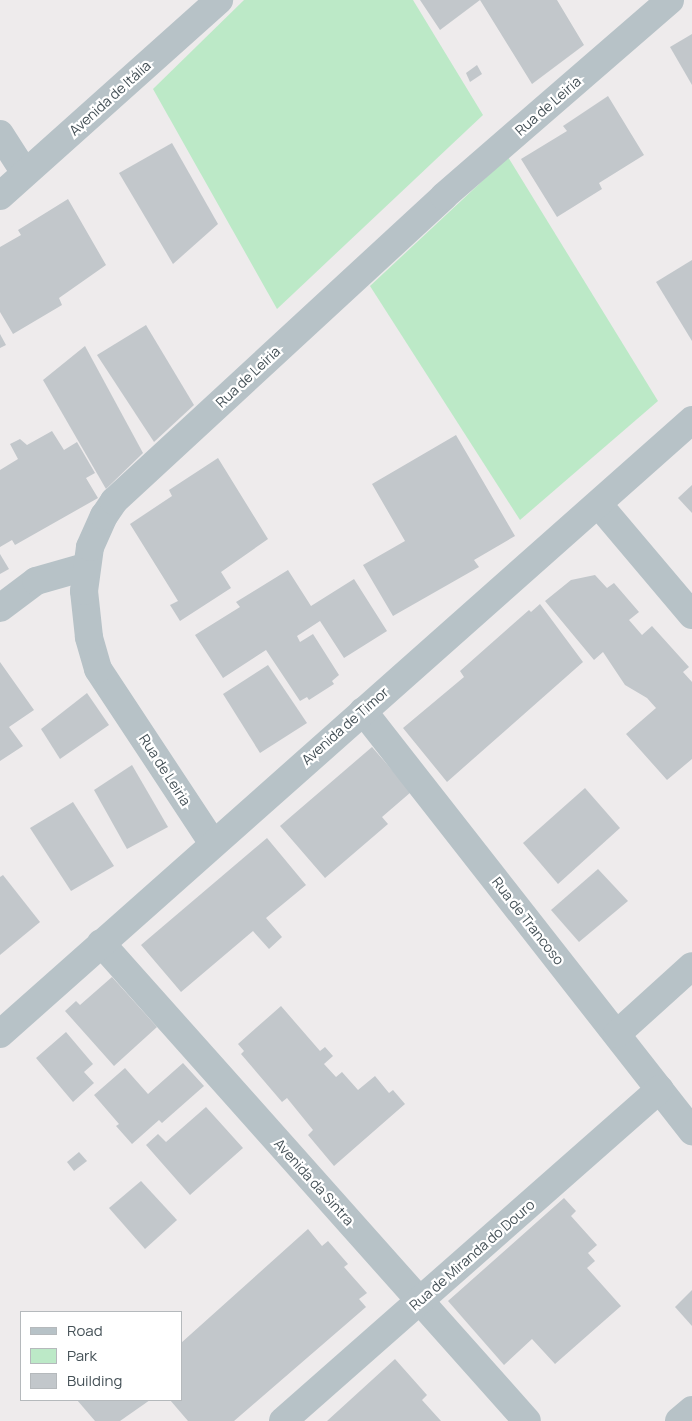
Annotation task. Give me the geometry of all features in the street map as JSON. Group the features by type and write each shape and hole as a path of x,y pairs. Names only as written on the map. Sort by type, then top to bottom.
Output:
{"street":[{"name":"Avenida de Itália","path":"0,196 219,0"},
{"name":"Rua de Leiria","path":"212,842 98,669 85,613 85,567 97,530 114,501 444,196 670,0"},
{"path":"0,134 25,173"},
{"name":"Avenida de Timor","path":"0,1034 212,842 599,505 692,420"},
{"path":"599,505 692,615"},
{"path":"0,608 36,581 85,567"},
{"name":"Rua de Trancoso","path":"363,711 692,1131"},
{"name":"Avenida da Sintra","path":"101,943 527,1421"},
{"path":"617,1034 692,966"},
{"name":"Rua de Miranda do Douro","path":"283,1421 660,1089"},
{"path":"680,1421 692,1410"}],"green space":[{"path":"244,0 413,0 483,115 277,309 153,89"},
{"path":"508,157 658,401 520,520 370,286"}],"building":[{"path":"420,0 480,0 440,30"},
{"path":"480,0 557,0 584,45 532,84"},
{"path":"692,34 692,85 670,47"},
{"path":"477,65 482,74 470,82 466,73"},
{"path":"608,96 644,155 599,183 602,189 557,217 521,159 567,131 563,126"},
{"path":"172,143 218,224 173,264 119,173"},
{"path":"68,199 106,265 59,298 62,305 13,334 0,312 0,247 21,235 18,230"},
{"path":"692,260 692,341 656,282"},
{"path":"146,325 194,405 154,442 97,355"},
{"path":"0,334 6,345 0,348"},
{"path":"85,346 143,453 106,489 43,380"},
{"path":"52,431 64,450 77,442 95,473 86,478 98,498 15,545 12,540 0,547 0,470 18,459 10,444 20,439 27,445"},
{"path":"456,435 515,536 474,560 479,567 393,616 363,565 405,541 372,484"},
{"path":"218,458 268,539 221,572 231,588 180,621 170,605 178,601 130,524 172,496 169,490"},
{"path":"692,485 692,513 678,498"},
{"path":"0,554 9,569 0,574"},
{"path":"288,570 311,606 354,579 387,631 344,658 320,621 297,636 300,642 313,634 339,675 332,681 334,684 309,700 307,697 300,701 266,650 223,678 195,635 240,607 236,602"},
{"path":"595,575 607,588 614,583 639,612 629,620 642,635 652,626 689,667 683,672 692,682 692,759 667,780 626,734 656,708 647,698 625,685 603,652 594,660 545,601 571,580"},
{"path":"540,604 583,662 447,782 403,728 464,677 460,671 529,610 531,612"},
{"path":"0,662 34,710 9,727 23,746 0,761"},
{"path":"268,665 307,723 260,753 223,694"},
{"path":"87,693 109,725 60,759 41,729"},
{"path":"372,747 411,792 382,817 388,824 325,878 280,826"},
{"path":"132,765 168,827 127,849 94,790"},
{"path":"585,788 620,828 558,884 523,843"},
{"path":"73,802 114,866 71,891 30,828"},
{"path":"267,838 306,885 266,918 282,937 269,949 253,931 181,992 141,945"},
{"path":"598,869 628,901 579,942 551,910"},
{"path":"3,875 40,922 0,955 0,877"},
{"path":"112,977 157,1027 114,1066 65,1011 76,1001 80,1005"},
{"path":"281,1006 320,1051 325,1047 333,1056 324,1064 336,1077 342,1072 358,1090 375,1076 389,1093 393,1090 405,1104 334,1166 308,1135 313,1130 287,1098 282,1102 241,1054 244,1051 238,1044"},
{"path":"66,1032 93,1064 84,1072 94,1083 73,1102 36,1058"},
{"path":"183,1063 204,1086 162,1123 159,1120 132,1144 116,1126 119,1124 94,1095 125,1068 148,1094"},
{"path":"206,1107 243,1148 190,1195 146,1145 158,1134 166,1142"},
{"path":"79,1152 87,1161 74,1171 67,1162"},
{"path":"141,1181 177,1220 145,1249 109,1208"},
{"path":"564,1198 576,1211 571,1216 597,1245 588,1253 595,1261 587,1268 621,1306 555,1364 532,1339 504,1365 448,1301"},
{"path":"308,1229 322,1246 328,1241 348,1264 344,1267 367,1293 359,1299 366,1307 234,1421 188,1421 171,1401 182,1401 182,1342"},
{"path":"692,1290 692,1326 675,1307"},
{"path":"395,1359 427,1395 422,1400 441,1421 327,1421"},
{"path":"78,1401 149,1401 120,1421 95,1421"}]}
